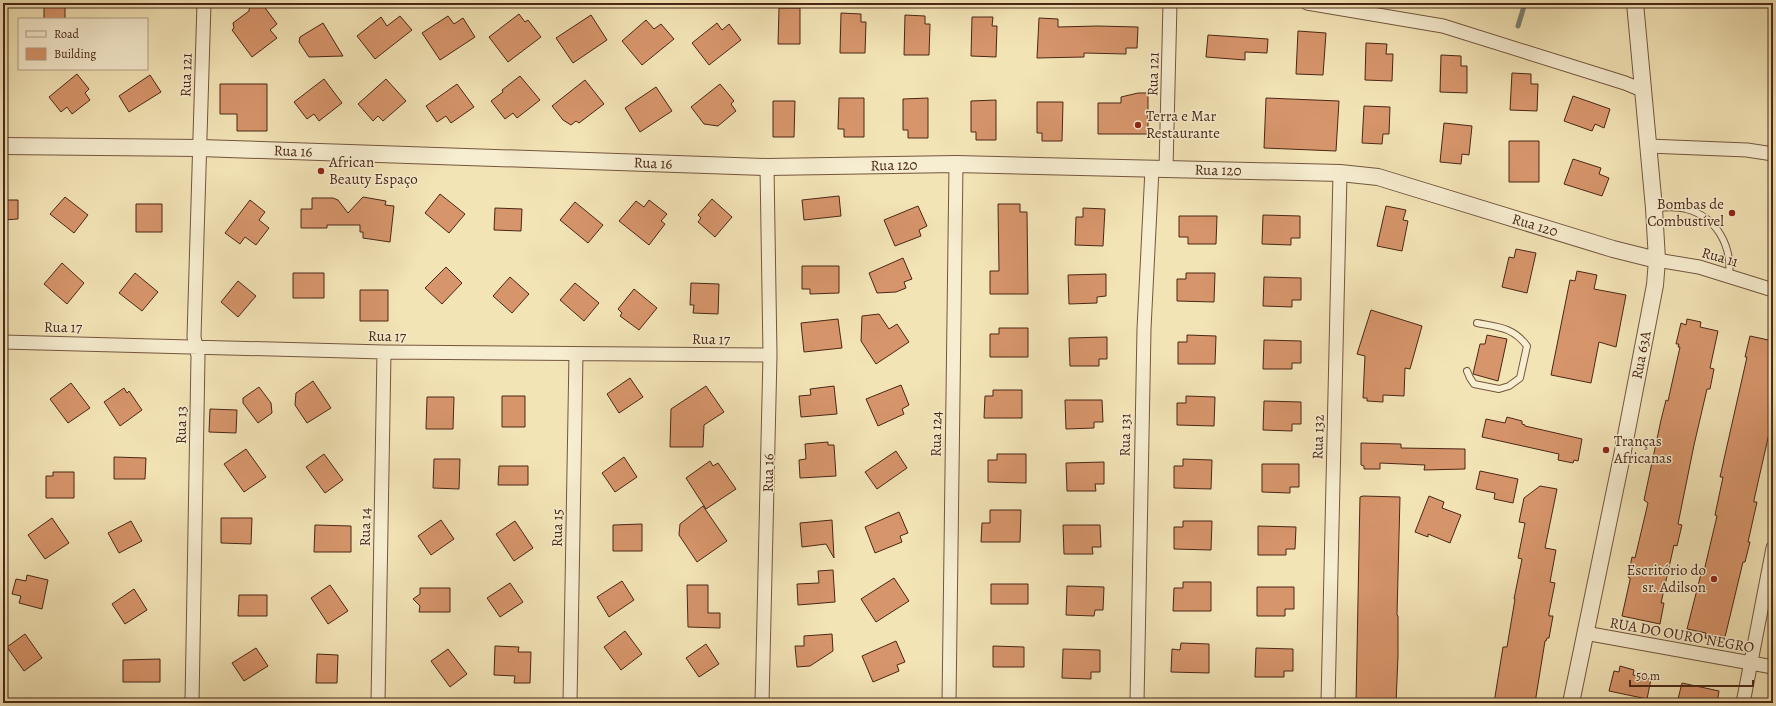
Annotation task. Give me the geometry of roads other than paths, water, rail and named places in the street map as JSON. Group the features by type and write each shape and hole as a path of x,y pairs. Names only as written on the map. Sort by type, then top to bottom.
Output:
{"street":[{"name":"Rua 121","path":"200,148 204,3"},
{"name":"Rua 121","path":"1159,169 1170,3"},
{"path":"1307,3 1442,26 1618,80 1642,90"},
{"name":"Rua 63A","path":"1571,703 1652,300 1657,260 1654,208 1635,3"},
{"name":"Rua 16","path":"3,146 200,148 767,167 770,355 762,703"},
{"path":"1648,146 1747,150 1773,154"},
{"name":"Rua 13","path":"192,703 198,364 194,337 200,148"},
{"name":"Rua 120","path":"767,167 956,164 1340,173 1378,177 1606,247 1657,260"},
{"name":"Rua 124","path":"949,703 956,164"},
{"name":"Rua 131","path":"1137,703 1144,329 1159,169"},
{"name":"Rua 132","path":"1328,703 1340,173"},
{"name":"Rua 11","path":"1657,260 1699,267 1773,290"},
{"name":"Rua 17","path":"3,342 384,352 770,355"},
{"name":"Rua 14","path":"378,703 384,352"},
{"name":"Rua 15","path":"570,703 576,354"},
{"path":"1743,703 1773,548"},
{"name":"RUA DO OURO NEGRO","path":"1585,633 1773,667"}],"lane":[{"path":"1654,208 1674,207 1686,209 1698,213 1707,219 1721,235 1726,244 1730,263 1728,276"},
{"path":"1467,372 1474,384 1499,390 1509,386 1520,378 1526,346 1519,336 1508,329 1477,322"}],"waterway":[{"path":"1518,26 1525,3"}],"place":[{"name":"Terra e Mar Restaurante","path":"1138,125"},
{"name":"African Beauty Espaço","path":"321,171"},
{"name":"Bombas de Combustível","path":"1732,213"},
{"name":"Tranças Africanas","path":"1606,450"},
{"name":"Escritório do sr. Adilson","path":"1714,579"}]}
